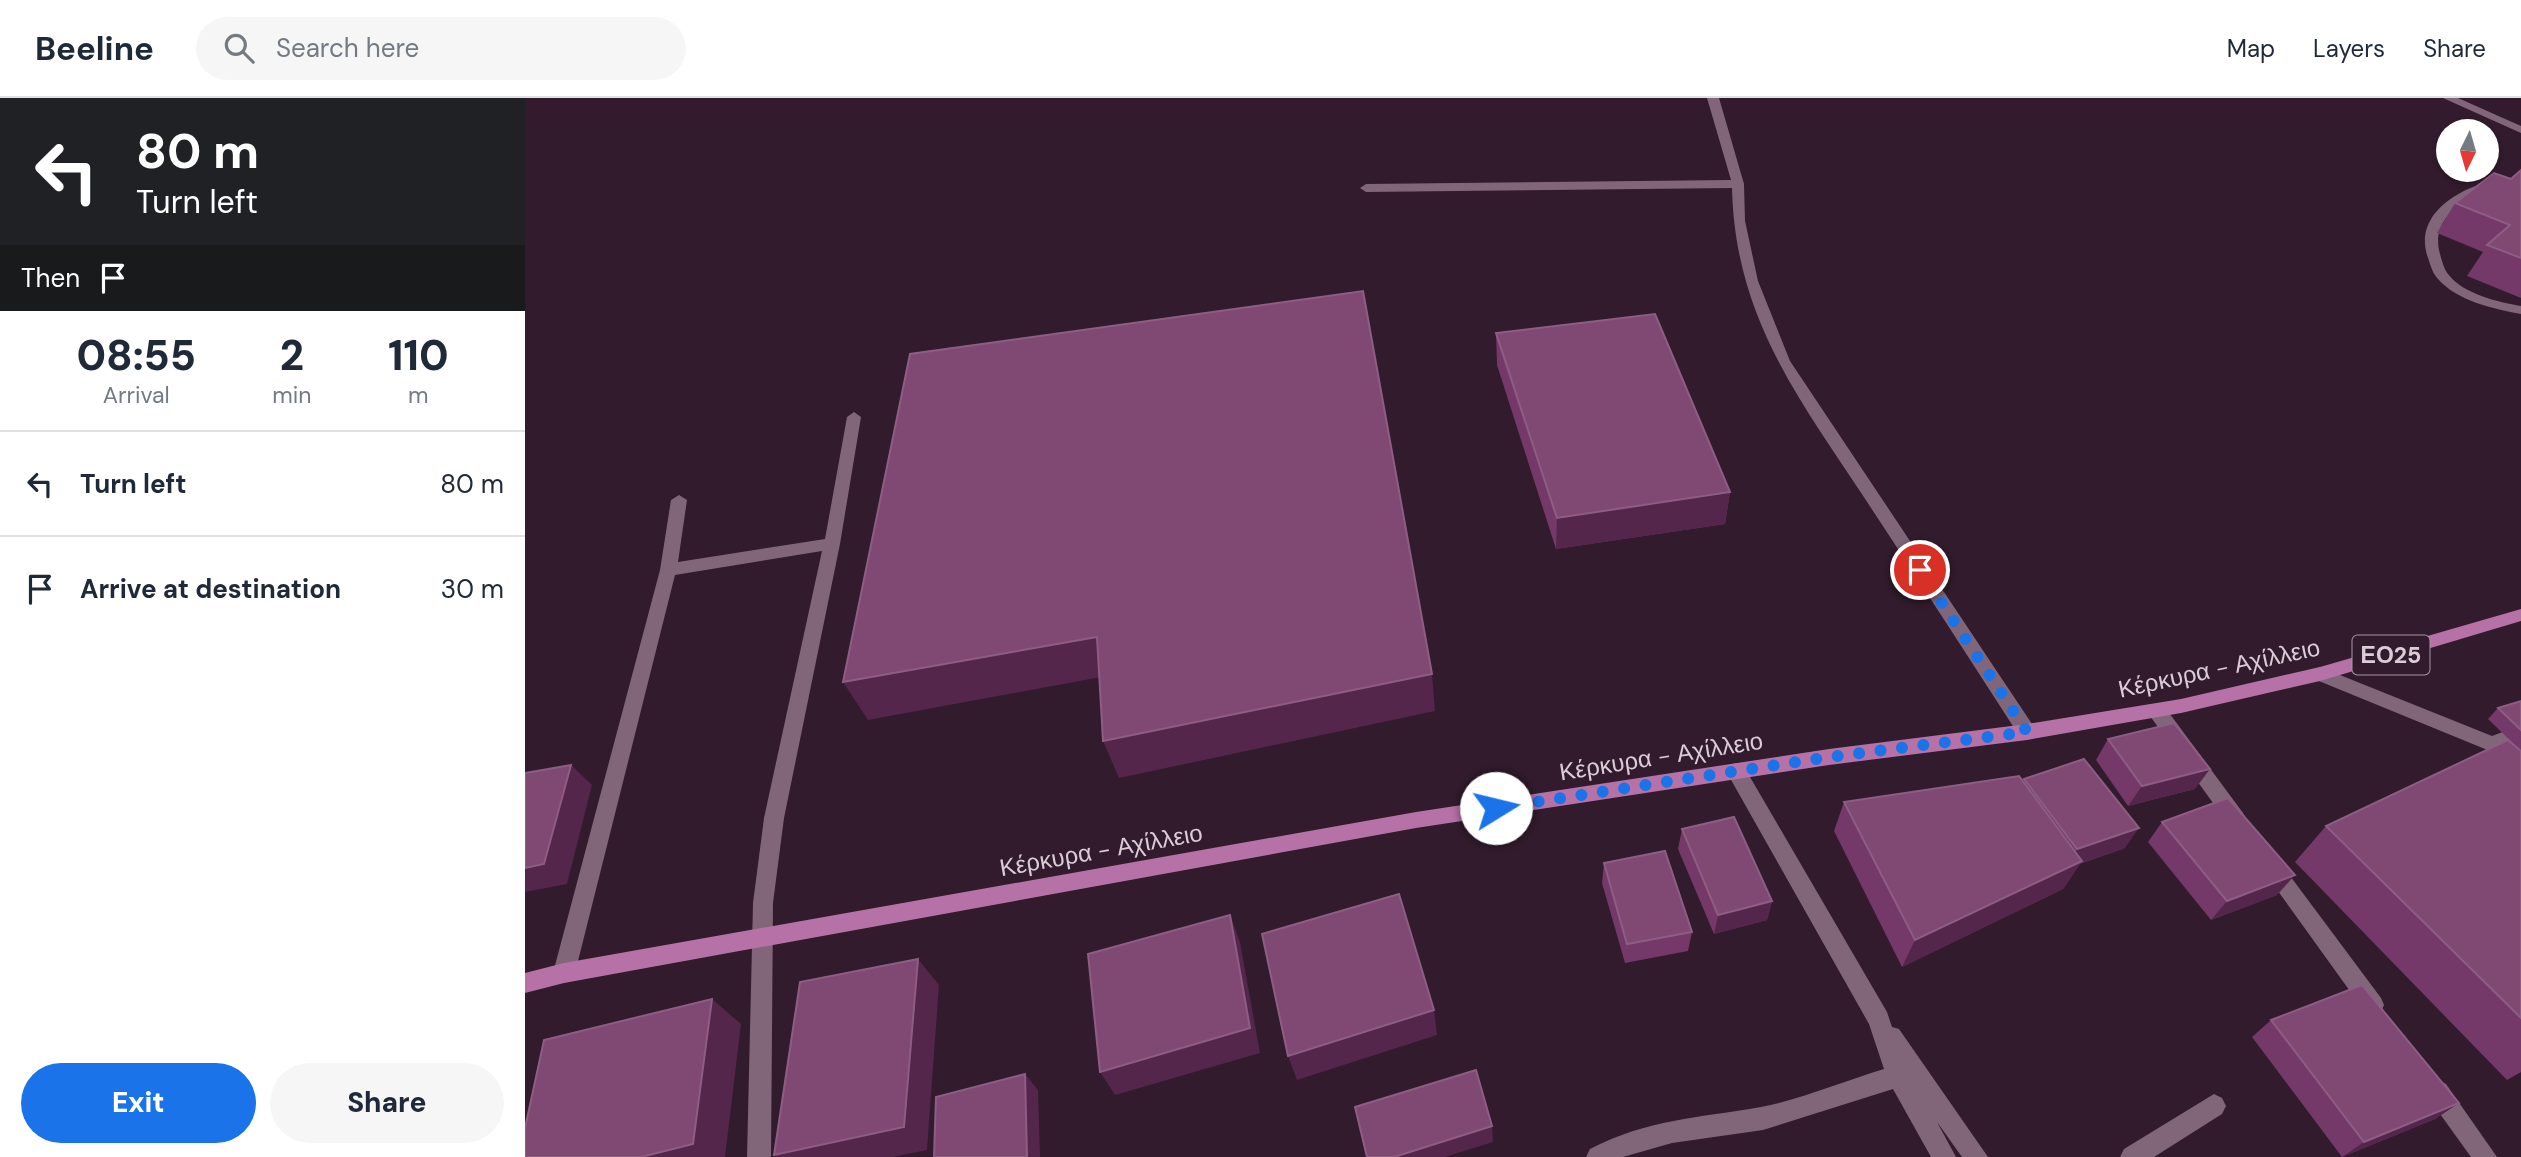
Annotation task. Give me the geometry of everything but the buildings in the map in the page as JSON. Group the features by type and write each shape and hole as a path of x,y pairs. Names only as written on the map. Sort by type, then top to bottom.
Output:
{"main road":[{"name":"Κέρκυρα - Αχίλλειο","path":"525,983 559,974 1402,823 1736,771 2027,732 2157,711 2320,674 2521,615"},
{"name":"Κέρκυρα - Αχίλλειο","path":"525,977 559,974"}],"street":[{"path":"1713,98 1738,184 1739,221 1751,281 1783,362 2027,732"},
{"path":"2449,98 2521,130"},
{"path":"2521,182 2509,181 2485,186 2468,194 2435,221 2429,235 2430,248 2443,277 2486,302 2521,310"},
{"path":"1366,188 1738,184"},
{"path":"759,1157 763,903 774,818 832,544 854,417"},
{"path":"559,974 668,570 679,500"},
{"path":"668,570 832,544"},
{"path":"2320,674 2492,744 2508,738"},
{"path":"2157,711 2247,833"},
{"path":"1736,771 1879,1020 1976,1157"},
{"path":"2264,856 2387,1023"},
{"path":"1879,1020 1898,1076 1944,1157"},
{"path":"1598,1157 1622,1145 1672,1131 1763,1118 1898,1076"},
{"path":"2428,1079 2485,1157"},
{"path":"2132,1157 2214,1106"}],"route":[{"path":"1496,808 1829,757 2027,732 1920,570"}]}
